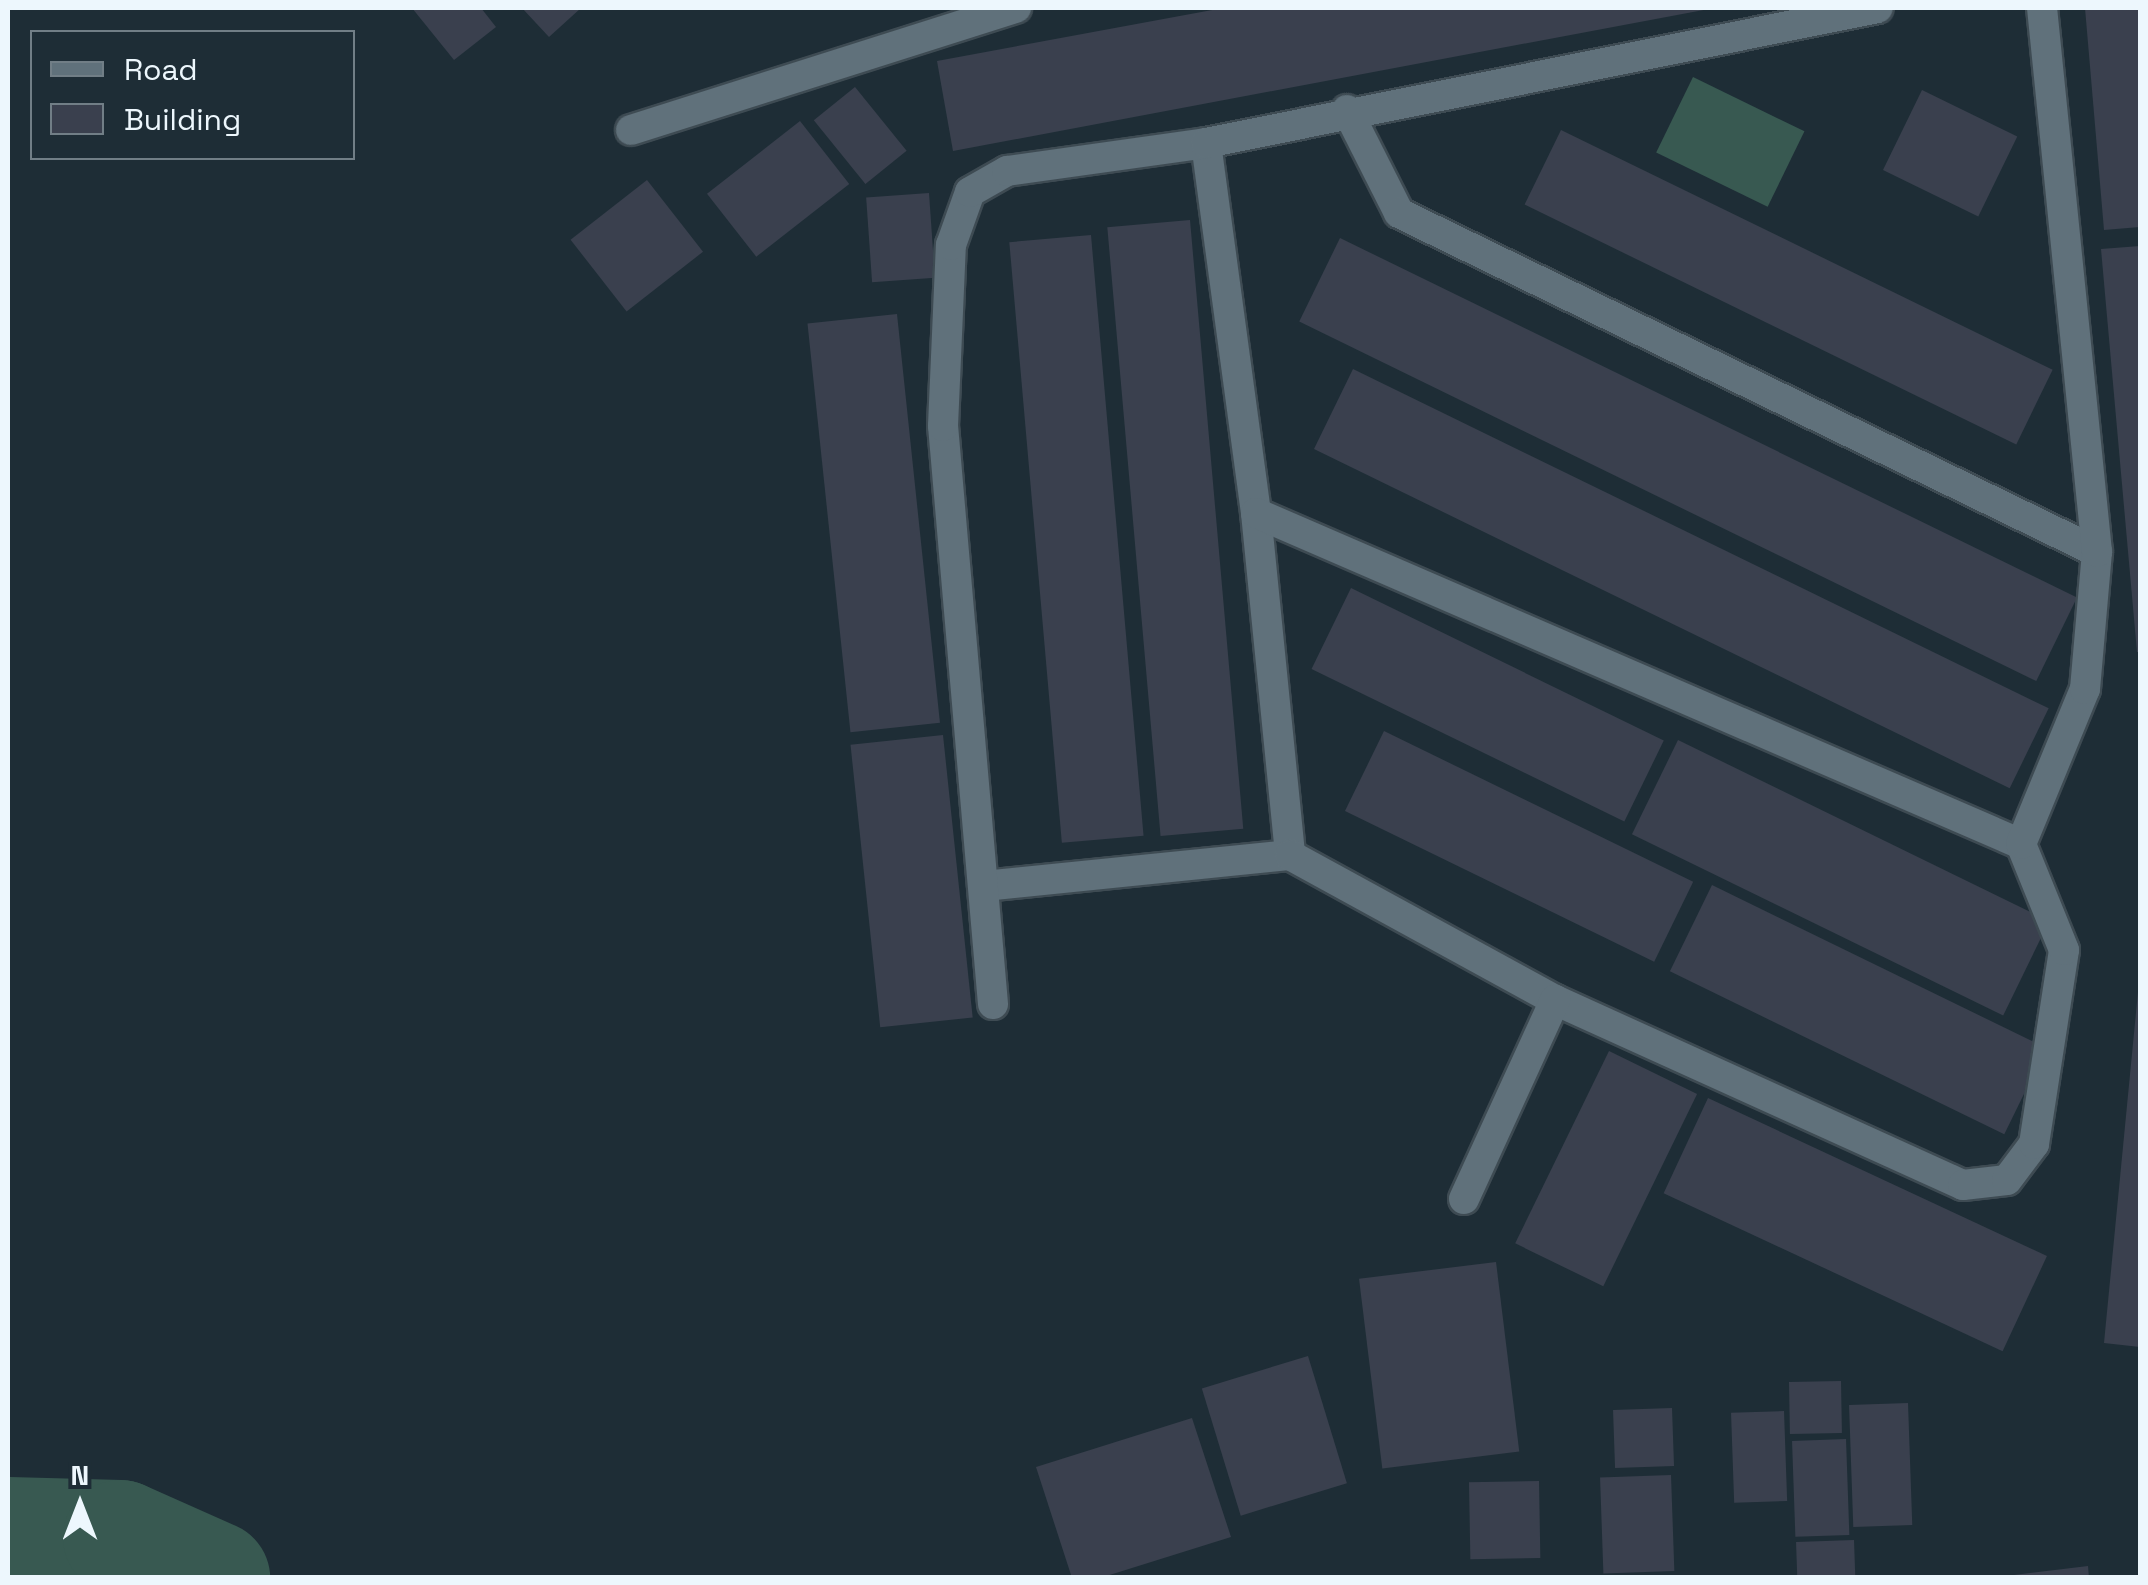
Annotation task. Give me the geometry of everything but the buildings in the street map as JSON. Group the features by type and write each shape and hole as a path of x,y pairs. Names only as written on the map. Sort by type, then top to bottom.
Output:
{"street":[{"path":"631,130 1016,8"},
{"path":"993,1004 943,426 958,218 970,192 1007,171 1206,143 1348,110 1878,8"},
{"path":"984,886 1290,855 1555,1000 1963,1185 1986,1187 2025,1165 2034,1144 2064,950 2021,844 2085,689 2097,552 2042,8"},
{"path":"1348,110 1399,213 2097,552"},
{"path":"1206,143 1256,513 1290,855"},
{"path":"1256,513 2021,844"},
{"path":"1464,1199 1555,1000"}],"shaded area":[{"path":"1693,77 1804,131 1768,207 1656,152"}],"waterway":[{"path":"8,1534 120,1537 212,1578"}]}
